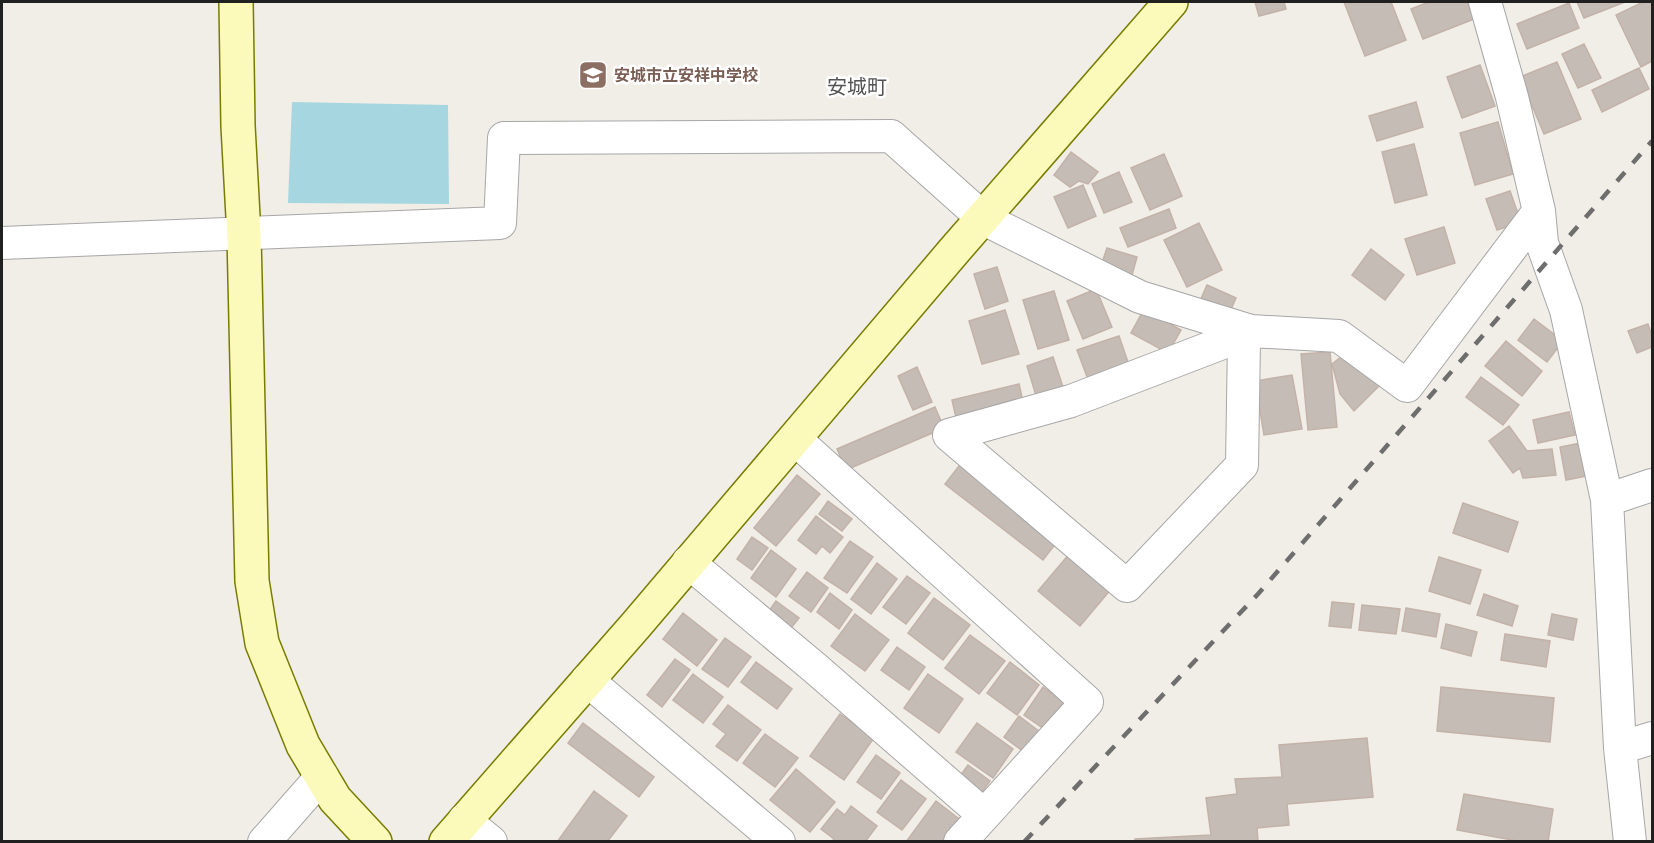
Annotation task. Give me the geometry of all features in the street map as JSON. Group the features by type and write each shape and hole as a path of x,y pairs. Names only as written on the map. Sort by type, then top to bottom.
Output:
{"street":[{"path":"236,2 252,581 262,643 299,735 335,799 375,842"},
{"path":"1485,2 1497,37 1539,212 1542,243 1566,309 1608,500 1620,748 1630,842"},
{"path":"491,842 455,831 796,440 984,219 1157,8"},
{"path":"2,243 500,223 504,138 891,136 984,219 1140,297 1248,335"},
{"path":"1248,335 1242,465 1127,586 949,435 1071,401 1248,335 1339,336 1407,386 1539,212"},
{"path":"796,440 1087,702 960,842"},
{"path":"1608,500 1653,485"},
{"path":"688,562 815,668 984,815"},
{"path":"587,680 779,842"},
{"path":"1620,748 1653,738"},
{"path":"264,842 322,776"}],"water":[{"path":"292,102 448,105 449,204 288,203"}],"building":[{"path":"1255,2 1284,2 1286,9 1259,16"},
{"path":"1344,2 1391,2 1406,40 1365,56"},
{"path":"1429,2 1467,2 1474,19 1423,39 1411,9"},
{"path":"1577,2 1625,2 1584,18"},
{"path":"1643,2 1652,2 1652,61 1641,67 1616,15"},
{"path":"1569,3 1579,28 1527,49 1517,24"},
{"path":"1584,44 1601,78 1578,88 1562,54"},
{"path":"1557,62 1581,119 1544,134 1520,77"},
{"path":"1480,65 1495,106 1462,118 1447,77"},
{"path":"1639,68 1649,89 1602,112 1592,90"},
{"path":"1416,102 1423,127 1377,141 1369,116"},
{"path":"1498,122 1513,174 1475,185 1460,133"},
{"path":"1414,144 1427,195 1395,203 1382,152"},
{"path":"1071,152 1098,172 1088,184 1079,181 1070,187 1054,175"},
{"path":"1164,154 1182,196 1150,210 1131,168"},
{"path":"1119,172 1132,202 1104,213 1092,184"},
{"path":"1083,185 1096,216 1068,228 1054,197"},
{"path":"1510,191 1521,222 1497,230 1486,199"},
{"path":"1169,209 1176,228 1128,247 1120,228"},
{"path":"1199,223 1222,270 1187,287 1164,240"},
{"path":"1444,227 1455,263 1417,275 1405,239"},
{"path":"1107,248 1137,257 1132,275 1101,266"},
{"path":"1371,249 1404,275 1385,300 1352,275"},
{"path":"997,267 1008,301 985,309 974,274"},
{"path":"1207,285 1236,298 1229,314 1200,301"},
{"path":"1096,289 1112,327 1083,339 1067,301"},
{"path":"1054,291 1069,340 1038,349 1023,300"},
{"path":"1144,309 1181,330 1168,353 1131,333"},
{"path":"1005,310 1019,354 982,364 969,321"},
{"path":"1534,319 1563,341 1547,362 1518,340"},
{"path":"1648,324 1652,336 1652,347 1637,353 1628,331"},
{"path":"1119,336 1130,368 1089,382 1077,350"},
{"path":"1506,341 1542,371 1522,396 1485,366"},
{"path":"1330,352 1337,427 1308,430 1301,354"},
{"path":"1346,353 1379,386 1354,411 1340,394 1332,364"},
{"path":"1053,357 1065,393 1038,402 1027,366"},
{"path":"917,367 932,402 913,410 898,376"},
{"path":"1292,375 1302,429 1264,435 1255,381"},
{"path":"1481,377 1519,405 1503,425 1466,397"},
{"path":"1019,384 1024,406 957,422 952,400"},
{"path":"935,407 944,428 846,470 837,449"},
{"path":"1569,412 1575,435 1538,443 1533,420"},
{"path":"1509,426 1527,451 1552,449 1556,475 1523,478 1520,468 1513,473 1489,441"},
{"path":"1581,443 1587,476 1566,480 1560,447"},
{"path":"962,462 1060,538 1043,560 945,484"},
{"path":"797,475 820,494 776,546 754,528"},
{"path":"828,501 852,519 842,531 819,514"},
{"path":"1463,503 1518,522 1508,552 1453,533"},
{"path":"816,516 843,537 830,553 822,546 816,554 798,540"},
{"path":"752,537 768,548 752,570 737,559"},
{"path":"850,541 873,557 847,593 824,578"},
{"path":"771,550 796,569 776,597 751,578"},
{"path":"1070,553 1112,588 1080,626 1038,591"},
{"path":"1439,557 1481,570 1470,604 1429,591"},
{"path":"877,563 897,579 871,614 851,599"},
{"path":"807,572 828,588 811,612 789,596"},
{"path":"907,576 930,593 906,624 883,607"},
{"path":"830,593 852,610 839,629 817,612"},
{"path":"1484,594 1518,606 1512,626 1477,615"},
{"path":"934,598 970,625 943,660 908,633"},
{"path":"776,601 799,618 788,632 766,615"},
{"path":"1332,602 1354,604 1351,628 1329,626"},
{"path":"1362,605 1400,609 1396,634 1359,630"},
{"path":"1406,608 1440,614 1436,637 1402,631"},
{"path":"683,613 717,640 697,666 663,639"},
{"path":"855,614 889,640 865,671 831,646"},
{"path":"1552,614 1577,619 1573,640 1548,635"},
{"path":"1446,624 1477,632 1471,656 1441,648"},
{"path":"1505,634 1550,641 1546,667 1501,660"},
{"path":"970,635 1005,661 979,694 945,668"},
{"path":"725,638 751,657 728,687 702,669"},
{"path":"897,647 925,667 909,690 881,670"},
{"path":"675,659 690,670 662,707 647,695"},
{"path":"756,662 792,689 777,709 741,682"},
{"path":"1010,662 1039,685 1017,715 987,693"},
{"path":"693,674 723,697 703,723 673,700"},
{"path":"928,674 963,699 939,733 904,708"},
{"path":"1043,687 1064,702 1044,729 1024,715"},
{"path":"1441,687 1554,698 1550,742 1437,731"},
{"path":"728,705 761,730 737,761 716,746 726,734 713,724"},
{"path":"840,714 874,738 844,780 810,756"},
{"path":"1019,716 1040,732 1024,752 1004,737"},
{"path":"583,723 654,777 639,797 568,743"},
{"path":"977,723 1013,749 993,778 956,752"},
{"path":"765,734 798,758 775,787 743,763"},
{"path":"1367,738 1373,797 1287,804 1289,825 1257,828 1258,842 1135,842 1135,839 1211,835 1206,798 1237,794 1235,779 1282,777 1279,745"},
{"path":"876,755 900,773 881,799 857,782"},
{"path":"968,765 990,781 979,796 957,780"},
{"path":"796,769 835,802 810,832 770,800"},
{"path":"901,780 926,799 902,830 877,812"},
{"path":"594,791 627,816 607,842 557,842"},
{"path":"1464,794 1553,809 1548,842 1523,842 1457,830"},
{"path":"936,801 959,819 943,842 906,842"},
{"path":"851,806 877,826 865,842 831,842 834,839 821,829 837,809 845,815"}],"railway":[{"path":"1024,842 1258,594 1652,141"}],"place":[{"name":"安城市立安祥中学校","path":"593,75"}],"district":[{"name":"安城町","path":"857,86"}]}
